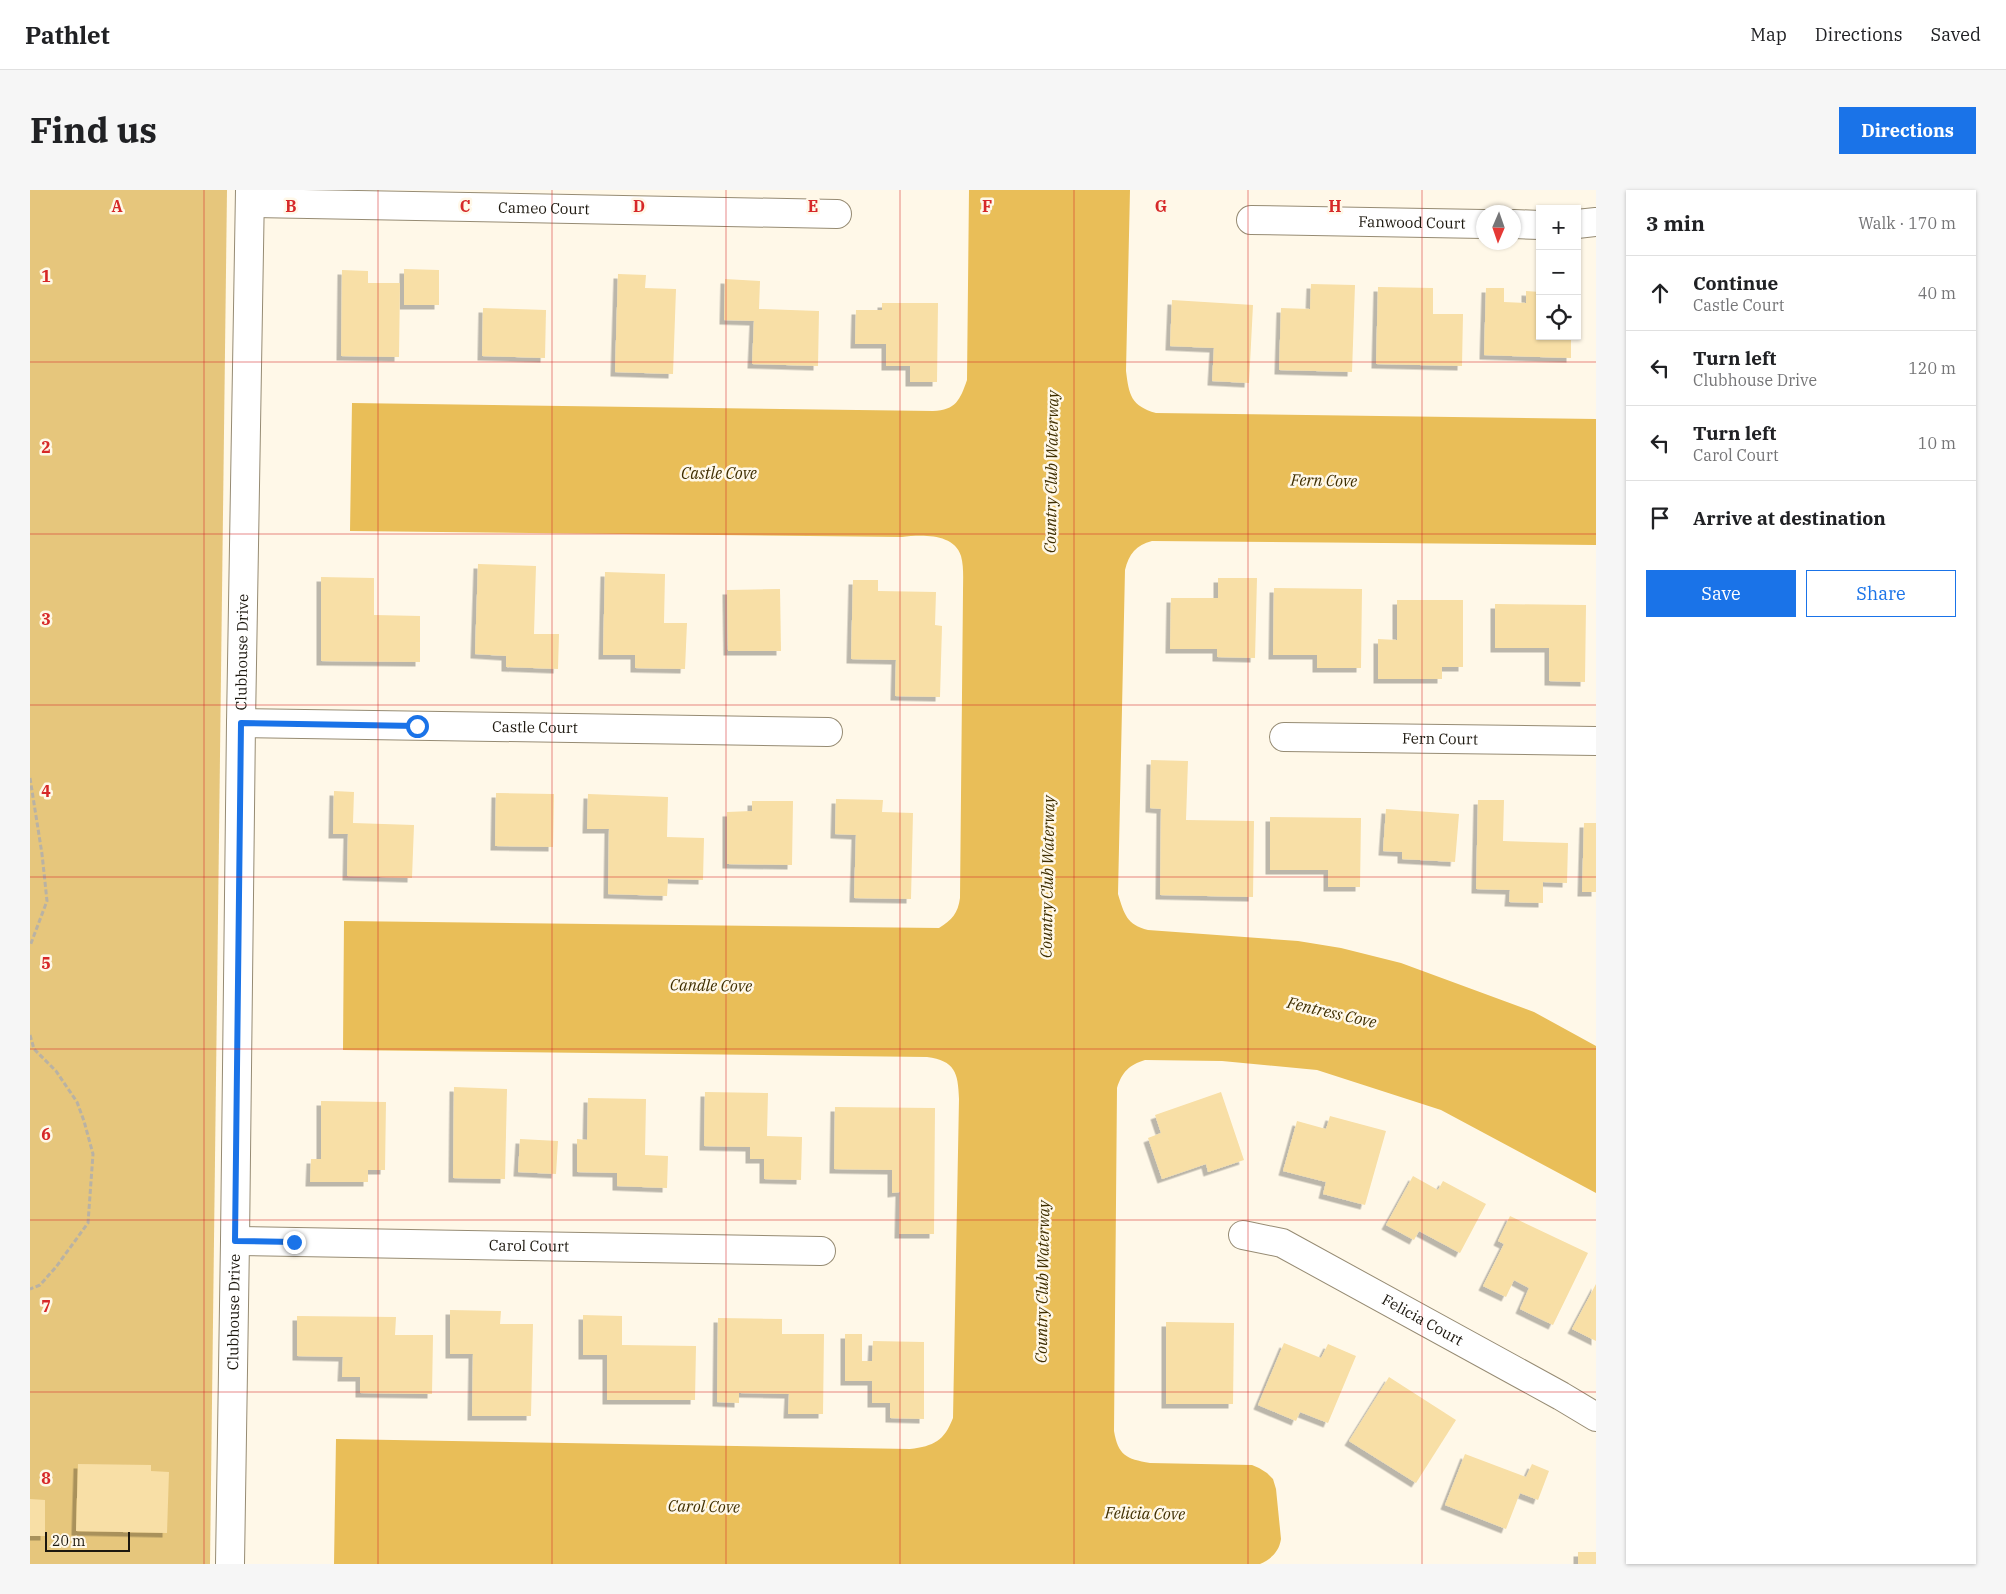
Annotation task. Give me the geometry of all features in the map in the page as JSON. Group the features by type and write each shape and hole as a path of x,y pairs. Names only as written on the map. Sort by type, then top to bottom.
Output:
{"street":[{"name":"Cameo Court","path":"250,197 837,214"},
{"name":"Clubhouse Drive","path":"230,1564 250,197"},
{"name":"Fanwood Court","path":"1251,220 1476,224"},
{"path":"1581,224 1596,222"},
{"path":"1521,224 1536,225"},
{"name":"Castle Court","path":"241,723 828,732"},
{"name":"Fern Court","path":"1284,737 1596,741"},
{"name":"Felicia Court","path":"1243,1235 1282,1242 1596,1417"},
{"name":"Carol Court","path":"235,1241 821,1251"}],"path":[{"path":"30,778 42,854 46,901 30,946"},
{"path":"30,1035 34,1050 56,1071 77,1102 93,1154 88,1223 40,1286 30,1289"}],"shaded area":[{"path":"30,190 227,190 210,1564 30,1564"}],"water":[{"path":"969,190 1130,190 1126,371 1128,387 1136,403 1156,413 1596,419 1596,545 1152,541 1137,548 1129,559 1125,570 1118,894 1127,918 1141,928 1298,941 1341,948 1401,963 1534,1012 1596,1046 1596,1193 1441,1110 1317,1070 1222,1061 1145,1060 1127,1070 1117,1088 1114,1431 1116,1439 1121,1451 1135,1460 1150,1463 1252,1465 1267,1473 1273,1479 1276,1489 1281,1539 1274,1555 1260,1564 334,1564 336,1439 910,1449 932,1444 942,1437 950,1426 953,1418 959,1099 956,1075 949,1065 944,1061 927,1057 343,1050 344,921 939,928 954,916 960,898 963,574 961,556 957,548 944,539 927,536 350,531 352,403 933,411 947,409 956,403 967,380"}],"building":[{"path":"404,269 439,270 439,305 404,305"},
{"path":"342,270 368,271 368,283 400,283 399,357 341,356"},
{"path":"618,274 646,275 645,288 676,289 673,374 615,372"},
{"path":"725,279 760,281 759,309 819,311 818,366 752,364 754,321 724,320"},
{"path":"1311,284 1355,285 1352,372 1279,370 1281,308 1310,309"},
{"path":"1378,287 1433,288 1433,314 1463,314 1462,366 1376,364"},
{"path":"1486,288 1504,288 1504,302 1526,303 1526,291 1536,292 1536,340 1571,340 1571,358 1484,355"},
{"path":"1172,300 1253,305 1249,383 1212,381 1214,348 1170,346"},
{"path":"882,303 938,303 937,382 910,382 910,366 886,366 886,344 855,344 856,310 882,310"},
{"path":"483,308 546,310 545,358 482,356"},
{"path":"478,564 536,566 534,634 559,634 558,669 506,667 506,656 475,654"},
{"path":"605,572 665,574 664,623 687,623 685,669 635,668 635,655 603,655"},
{"path":"321,577 374,578 374,615 420,616 420,662 321,661"},
{"path":"1218,578 1257,578 1255,658 1217,657 1217,649 1170,649 1171,598 1218,598"},
{"path":"853,580 878,580 878,591 936,592 935,625 942,626 940,697 895,696 896,660 851,659"},
{"path":"1274,588 1362,589 1361,668 1317,668 1317,655 1273,655"},
{"path":"780,589 781,651 728,651 727,590"},
{"path":"1397,600 1463,600 1463,667 1442,667 1442,679 1378,679 1378,639 1397,640"},
{"path":"1495,604 1586,605 1585,682 1549,681 1549,648 1495,648"},
{"path":"1151,760 1188,761 1186,820 1254,821 1253,897 1160,895 1161,809 1150,808"},
{"path":"334,791 354,792 353,823 414,825 412,878 347,876 348,834 333,834"},
{"path":"496,793 554,794 553,847 495,846"},
{"path":"588,794 668,797 667,837 704,838 703,880 668,879 667,896 608,894 609,829 587,829"},
{"path":"836,799 883,800 882,812 913,813 911,899 854,898 856,835 835,834"},
{"path":"1478,800 1504,800 1503,841 1568,843 1567,883 1543,882 1543,903 1509,902 1510,890 1476,889"},
{"path":"752,801 793,801 792,865 727,864 727,812 752,811"},
{"path":"1386,809 1459,814 1455,862 1402,859 1402,852 1383,851"},
{"path":"1270,817 1361,818 1360,887 1328,887 1328,870 1270,870"},
{"path":"1584,823 1596,823 1596,892 1582,892"},
{"path":"454,1087 507,1089 505,1179 453,1178"},
{"path":"705,1092 768,1093 767,1136 802,1137 801,1180 764,1179 764,1159 750,1159 750,1147 704,1146"},
{"path":"1221,1092 1244,1160 1208,1172 1206,1164 1162,1179 1148,1138 1161,1133 1155,1115"},
{"path":"588,1098 646,1099 645,1155 668,1156 667,1188 617,1186 617,1173 577,1172 577,1139 587,1140"},
{"path":"321,1101 386,1102 385,1170 368,1170 368,1182 310,1182 311,1159 321,1159"},
{"path":"835,1107 935,1108 934,1234 899,1234 900,1192 892,1193 892,1170 834,1169"},
{"path":"1330,1116 1386,1131 1365,1205 1323,1194 1326,1182 1283,1171 1297,1121 1326,1129"},
{"path":"520,1139 558,1141 556,1174 518,1172"},
{"path":"1413,1176 1438,1190 1443,1181 1486,1204 1460,1253 1419,1231 1414,1240 1386,1225"},
{"path":"1510,1216 1588,1253 1553,1325 1520,1309 1529,1288 1514,1280 1506,1297 1483,1286 1504,1244 1498,1241"},
{"path":"1596,1284 1596,1341 1572,1329"},
{"path":"450,1310 501,1311 500,1324 533,1324 531,1416 472,1416 473,1354 450,1354"},
{"path":"583,1315 622,1316 622,1345 696,1346 695,1400 607,1400 607,1355 583,1355"},
{"path":"297,1316 396,1317 395,1335 433,1335 432,1394 360,1393 360,1377 342,1377 343,1357 297,1356"},
{"path":"718,1318 782,1319 782,1334 824,1334 823,1414 788,1414 789,1394 739,1393 739,1403 717,1402"},
{"path":"1166,1322 1234,1323 1233,1404 1166,1404"},
{"path":"845,1334 862,1334 862,1361 872,1361 873,1341 924,1342 924,1419 890,1418 890,1403 872,1403 872,1381 845,1381"},
{"path":"1284,1343 1321,1358 1328,1344 1356,1356 1328,1423 1300,1412 1296,1421 1258,1405"},
{"path":"1389,1377 1456,1420 1416,1483 1349,1441"},
{"path":"1465,1454 1526,1477 1532,1464 1549,1471 1538,1500 1520,1493 1506,1529 1445,1505"},
{"path":"78,1464 151,1465 151,1471 169,1472 167,1533 76,1531"},
{"path":"30,1499 45,1500 45,1536 30,1536"},
{"path":"1578,1552 1596,1552 1596,1564 1578,1564"}],"route":[{"path":"294,1242 235,1241 241,723 417,726"}],"water label":[{"name":"Country Club Waterway","path":"1051,472"},
{"name":"Castle Cove","path":"719,473"},
{"name":"Fern Cove","path":"1324,480"},
{"name":"Country Club Waterway","path":"1047,877"},
{"name":"Candle Cove","path":"711,985"},
{"name":"Fentress Cove","path":"1332,1012"},
{"name":"Country Club Waterway","path":"1042,1282"},
{"name":"Carol Cove","path":"704,1506"},
{"name":"Felicia Cove","path":"1145,1513"}]}
